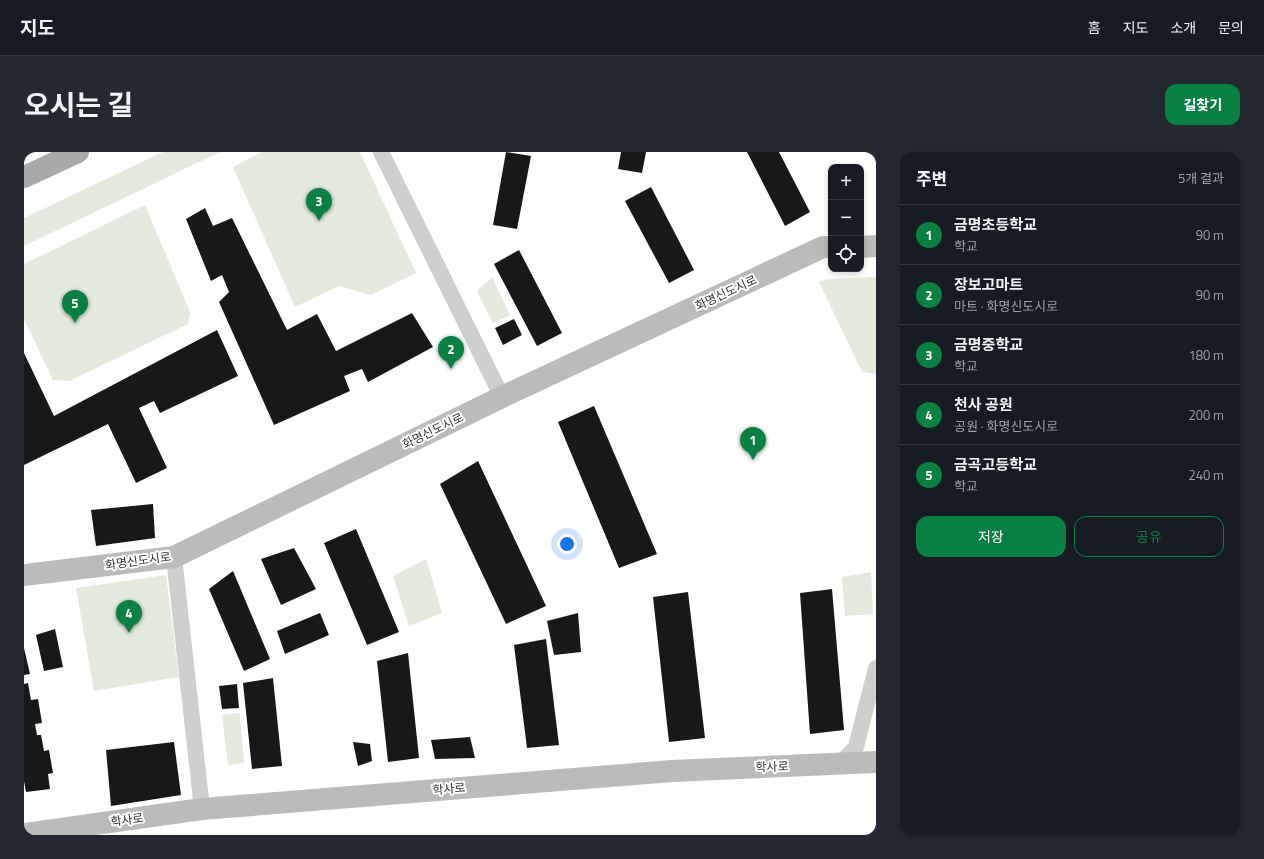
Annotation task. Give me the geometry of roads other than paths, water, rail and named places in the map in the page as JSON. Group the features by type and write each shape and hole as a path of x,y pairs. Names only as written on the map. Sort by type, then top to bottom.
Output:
{"main road":[{"path":"24,177 78,152"},
{"path":"864,247 876,246"},
{"name":"화명신도시로","path":"24,575 174,557 502,397 823,247 828,247"},
{"name":"학사로","path":"24,834 202,809 672,770 876,762"}],"street":[{"path":"381,152 502,397"},
{"path":"174,557 202,809"},
{"path":"840,764 856,746 876,668"}],"place":[{"name":"금명중학교","path":"319,221"},
{"name":"금곡고등학교","path":"75,323"},
{"name":"장보고마트","path":"451,369"},
{"name":"금명초등학교","path":"753,460"},
{"name":"천사 공원","path":"129,633"}]}
